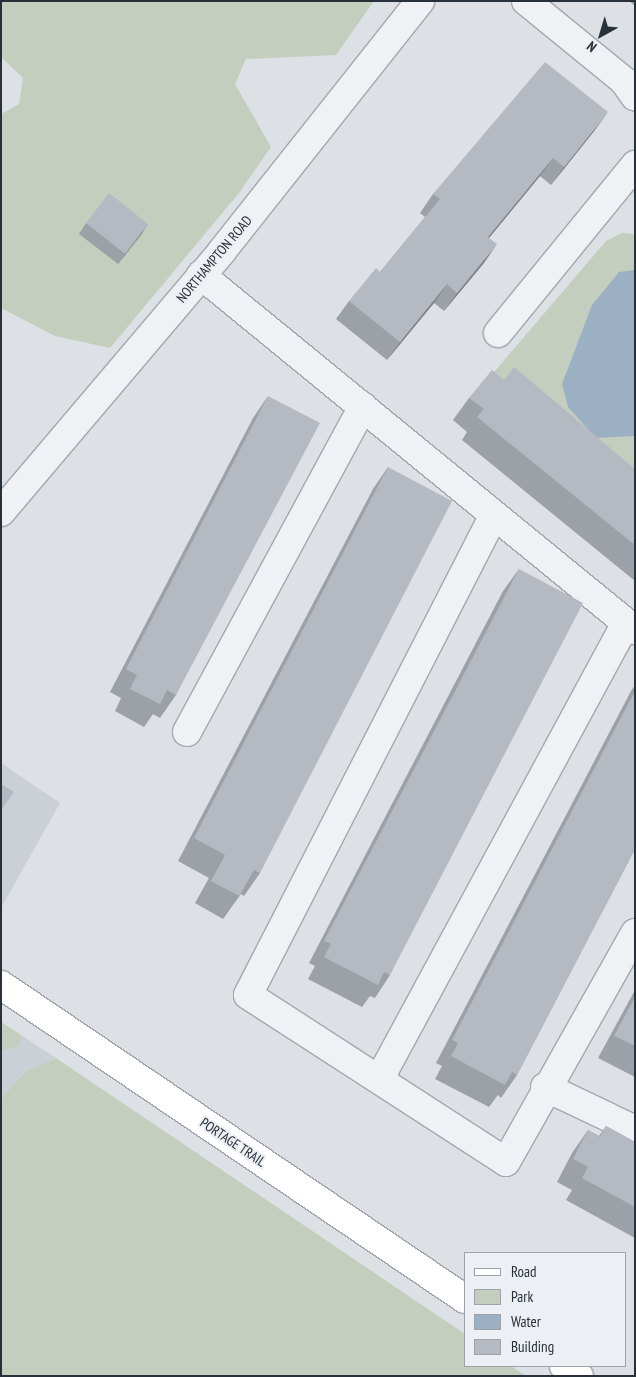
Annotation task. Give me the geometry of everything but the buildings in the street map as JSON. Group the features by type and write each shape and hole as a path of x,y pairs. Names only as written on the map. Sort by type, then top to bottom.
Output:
{"main road":[{"name":"PORTAGE TRAIL","path":"1,985 464,1298"},
{"path":"566,1367 579,1376"}],"street":[{"name":"NORTHAMPTON ROAD","path":"1,512 202,275 420,1"},
{"path":"526,1 624,81 635,97"},
{"path":"498,333 635,165"},
{"path":"202,275 630,627 380,1078"},
{"path":"187,732 363,408"},
{"path":"494,515 248,995 380,1078 506,1162 546,1087 634,939"},
{"path":"546,1087 635,1130"}],"shaded area":[{"path":"1,763 60,803 1,908"},
{"path":"1,1022 56,1058 26,1071 1,1098"}],"green space":[{"path":"1,1 374,1 336,55 246,59 235,84 271,147 239,193 110,348 55,336 1,308 1,114 19,104 23,78 1,57"},
{"path":"622,233 635,234 635,486 494,372 606,241"},
{"path":"1,1022 21,1035 20,1046 1,1051"},
{"path":"56,1058 464,1333 464,1367 512,1367 526,1376 1,1376 1,1098 26,1071"}],"water":[{"path":"635,270 635,436 596,438 568,407 562,384 592,305 619,272"}]}
